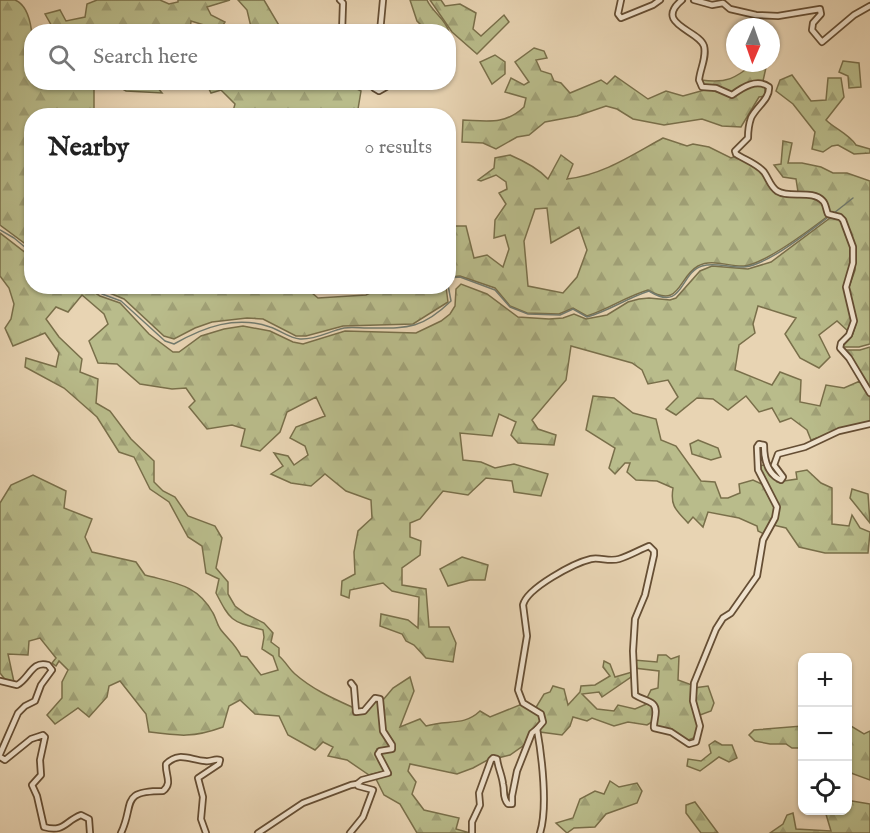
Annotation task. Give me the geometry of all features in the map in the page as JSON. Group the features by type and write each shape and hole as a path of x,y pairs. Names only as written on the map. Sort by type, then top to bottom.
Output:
{"street":[{"path":"340,0 343,3 342,24"},
{"path":"381,24 383,0"},
{"path":"621,0 618,14 621,18 660,0"},
{"path":"682,0 676,7 674,18 676,23 696,37 704,46 705,56 699,80 702,87 716,88 732,95 744,87 755,84 761,83 769,87 767,96 750,120 748,138 736,148 736,154 765,173 771,186 778,192 785,195 798,193 818,198 824,202 828,214 843,220 852,247 853,263 846,287 854,321 849,335 840,343 840,348 849,358 870,393"},
{"path":"694,0 712,5 723,3 736,12 756,15 778,16 820,9 821,14 813,23 812,30 822,42 854,15 870,6"},
{"path":"472,833 472,822 480,805 478,793 491,760 497,759 503,783 504,800 512,804 517,771 532,733 543,722 541,714 523,703 518,690 527,636 523,605 528,596 553,578 590,559 614,561 649,546 654,551 654,555 645,595 634,627 635,694 654,704 656,709 654,728 671,732 689,744 696,742 700,726 693,701 694,683 716,629 723,618 731,613 757,576 763,540 777,513 777,507 757,466 757,447 759,444 764,445 763,454 766,464 776,478 781,480 783,477 774,465 778,454 805,447 839,431 870,424"},
{"path":"0,681 17,685 39,665 48,665 52,670 41,685 35,701 18,713 0,756 5,760 31,739 43,735 45,737 40,760 41,775 32,785 44,827 59,832 75,817 81,815 89,819 90,833"},
{"path":"258,833 303,803 357,784 362,780 388,773 378,754 380,751 392,749 392,745 383,732 380,699 375,698 364,711 356,712 354,687 351,683"},
{"path":"537,729 545,796 542,809 544,821 540,833"},
{"path":"122,833 132,798 139,792 166,789 168,780 166,764 179,757 206,761 220,760 219,764 198,778 203,797 201,819 206,833"},
{"path":"350,833 363,816 373,790 357,784"}],"green space":[{"path":"0,0 15,0 22,5 30,24 24,24 24,90 94,90 94,108 24,108 24,243 0,225"},
{"path":"97,0 160,0 169,4 178,2 178,0 230,0 207,7 211,15 225,22 224,24 201,24 191,21 191,24 51,24 45,14 60,10 66,21 85,17 87,4"},
{"path":"238,0 264,0 278,24 250,24 247,10"},
{"path":"410,0 427,0 446,24 420,24"},
{"path":"430,0 441,0 445,6 460,4 476,13 473,29 481,36 504,15 509,22 477,54 456,36 456,24 446,24"},
{"path":"534,48 544,51 547,58 536,60 541,71 551,74 554,81 561,83 570,93 601,80 607,84 615,76 648,99 666,91 683,96 708,89 730,96 751,86 765,86 765,96 759,97 741,127 722,126 702,119 664,125 633,119 617,109 606,106 577,116 545,122 529,135 517,137 496,149 483,143 462,142 463,120 496,121 510,117 524,107 526,98 505,92 511,78 524,85 529,82 515,62"},
{"path":"495,55 505,62 505,74 492,84 480,62"},
{"path":"843,61 859,63 861,87 849,88 848,76 839,72"},
{"path":"765,72 763,81 755,82 731,93 715,86 703,85 701,80 730,79 742,73"},
{"path":"792,75 811,101 826,100 828,78 841,78 844,97 826,120 856,145 870,149 870,153 854,154 838,145 823,152 812,149 815,132 793,104 776,91 780,80"},
{"path":"124,90 160,90 162,93"},
{"path":"221,90 361,91 358,108 234,108 235,104"},
{"path":"663,138 687,146 693,144 709,147 731,158 736,156 751,164 765,177 770,187 779,193 815,197 823,203 828,216 787,245 753,264 738,266 703,264 691,271 673,294 659,295 648,290 587,316 573,308 559,314 527,313 510,306 495,288 456,276 456,226 466,226 474,258 487,255 503,267 509,249 505,235 494,238 495,220 506,204 499,193 507,189 506,182 496,175 478,180 494,168 495,158 510,155 540,171 548,179 561,155 573,164 567,179 605,169","holes":["547,208 551,243 579,227 587,250 577,277 563,293 528,286 524,241 535,209"]},
{"path":"783,141 792,143 788,163 821,167 833,173 847,173 870,181 870,344 859,347 842,347 852,336 856,324 848,290 855,270 855,250 847,224 831,214 824,199 798,192 796,179 783,177 774,165 781,164"},
{"path":"830,218 839,219 851,247 852,264 845,287 852,322 849,332 837,321 819,335 830,357 819,368 800,358 785,334 796,318 758,306 753,324 755,333 739,345 735,370 772,385 780,372 801,380 800,402 820,406 826,385 844,388 860,381 870,397 870,421 811,440 807,430 791,418 780,422 772,408 759,412 746,396 728,410 713,399 697,398 676,415 666,409 678,397 668,380 648,384 642,370 632,363 571,346 566,380 532,420 538,429 556,435 554,445 518,443 511,435 516,422 499,414 492,436 460,433 463,460 481,462 495,468 514,464 548,474 541,496 514,492 512,481 486,478 468,495 443,491 420,519 410,523 410,537 421,541 420,555 402,568 402,585 426,589 429,627 449,627 456,643 453,662 426,658 414,645 406,641 402,634 380,626 381,614 408,620 418,628 419,597 392,591 383,583 350,590 349,598 341,595 342,581 355,574 354,552 358,531 372,518 371,500 346,491 325,474 311,486 291,483 271,474 283,466 274,453 288,456 294,465 308,455 305,446 290,438 296,427 325,416 316,397 287,412 280,432 260,451 241,446 245,429 232,425 207,429 189,407 195,401 186,388 172,389 140,384 117,364 98,363 89,341 108,324 104,314 82,295 68,312 56,307 46,319 59,337 82,359 80,372 98,379 96,403 110,411 131,439 154,461 154,482 163,491 175,497 188,516 215,526 222,538 216,568 228,582 228,594 235,606 264,623 273,633 271,642 279,648 279,656 308,684 352,707 355,713 359,714 368,710 378,700 380,702 382,733 390,747 377,749 376,752 385,771 369,775 347,760 328,756 333,747 323,742 315,750 288,735 279,716 255,714 240,700 229,706 223,727 186,735 149,732 146,714 120,681 109,686 107,697 89,717 78,708 55,724 47,715 62,698 62,682 68,670 59,661 56,666 52,663 56,658 40,638 29,641 28,655 8,654 14,682 7,682 0,673 0,503 11,485 33,475 66,491 64,508 92,519 85,537 92,552 136,562 145,575 192,590 207,603 220,628 241,656 247,657 261,675 278,670 273,656 262,649 263,630 238,622 225,610 216,593 219,579 206,573 202,546 188,537 169,502 150,489 134,457 119,452 97,417 64,388 25,367 26,358 56,367 59,353 45,333 13,346 5,328 11,319 14,304 9,288 0,276 0,233 24,252 24,294 97,294 120,303 149,334 173,352 179,352 201,336 243,326 270,331 293,342 303,344 345,331 416,333 450,314 455,306 456,289 461,284 487,294 518,317 549,319 574,314 586,319 607,315 628,302 639,299 670,300 676,298 700,271 712,266 748,269 771,262"},
{"path":"112,294 313,294 318,298 368,294 447,294 448,302 413,324 343,326 306,336 296,336 263,319 247,318 212,322 174,339 164,336 124,299"},
{"path":"870,347 870,389 842,350 860,350"},
{"path":"593,396 614,398 633,413 656,419 661,440 676,446 701,481 715,482 721,498 740,493 739,484 753,480 764,485 775,508 774,518 764,534 758,531 757,526 739,518 708,512 703,527 693,517 688,523 675,507 672,499 673,488 657,481 636,480 627,472 630,463 625,463 615,474 609,468 615,448 586,430"},
{"path":"698,440 718,448 721,457 711,460 692,454 690,444"},
{"path":"764,465 777,482 797,479 796,472 807,470 821,483 832,488 832,524 849,526 852,515 860,528 870,532 868,553 825,553 799,547 786,528 773,525 779,508 758,466"},
{"path":"852,489 868,494 870,523 850,498"},
{"path":"462,557 488,565 485,580 470,580 448,586 440,569"},
{"path":"658,655 666,655 671,659 679,656 678,680 692,685 699,727 696,737 686,741 655,726 657,709 646,700 651,690 658,688 659,671 634,668 634,660 657,662"},
{"path":"604,661 610,664 615,677 632,672 631,677 602,697 599,692 582,694 597,709 614,711 618,705 635,709 649,703 654,710 652,722 647,725 628,722 614,726 592,718 587,721 573,717 570,726 562,735 540,732 539,729 544,721 535,709 544,694 550,692 553,686 564,689 568,705 580,692 581,686 595,685 610,676 603,667"},
{"path":"410,677 414,691 400,727 420,719 426,726 461,721 480,711 490,717 522,704 540,715 542,722 530,732 527,743 510,755 493,757 457,774 410,764 408,771 416,782 412,794 424,810 459,818 456,829 470,833 417,833 400,804 384,795 376,779 390,775 380,756 381,752 390,752 394,747 393,741 385,731 383,700 393,688"},
{"path":"708,686 714,703 711,711 700,715 695,704 694,688"},
{"path":"798,726 798,748 792,748 786,744 755,741 749,735 754,730"},
{"path":"852,727 864,734 870,731 870,780 852,773"},
{"path":"715,741 722,745 732,745 737,758 729,762 719,757 700,771 687,766 688,759 701,761 711,753 709,745"},
{"path":"610,781 619,787 637,783 642,791 637,803 606,814 595,827 574,828 567,833 556,823 573,818 580,799 595,791 604,794"},
{"path":"852,801 870,804 870,833 770,833 783,824 787,815 793,813 796,829 831,831 826,815 852,815"},
{"path":"695,802 718,833 701,833 686,813 686,805"}],"waterway":[{"path":"834,213 853,198"},
{"path":"456,277 495,290 510,307 528,314 560,315 573,309 587,317 649,291 660,297 675,295 689,276 702,266 744,267 754,265 777,254 831,215"},
{"path":"0,230 24,246"},
{"path":"102,294 121,301 165,341 174,344 209,328 245,322 274,328 300,339 317,337 344,328 403,327 431,317 451,301 450,294"}]}
